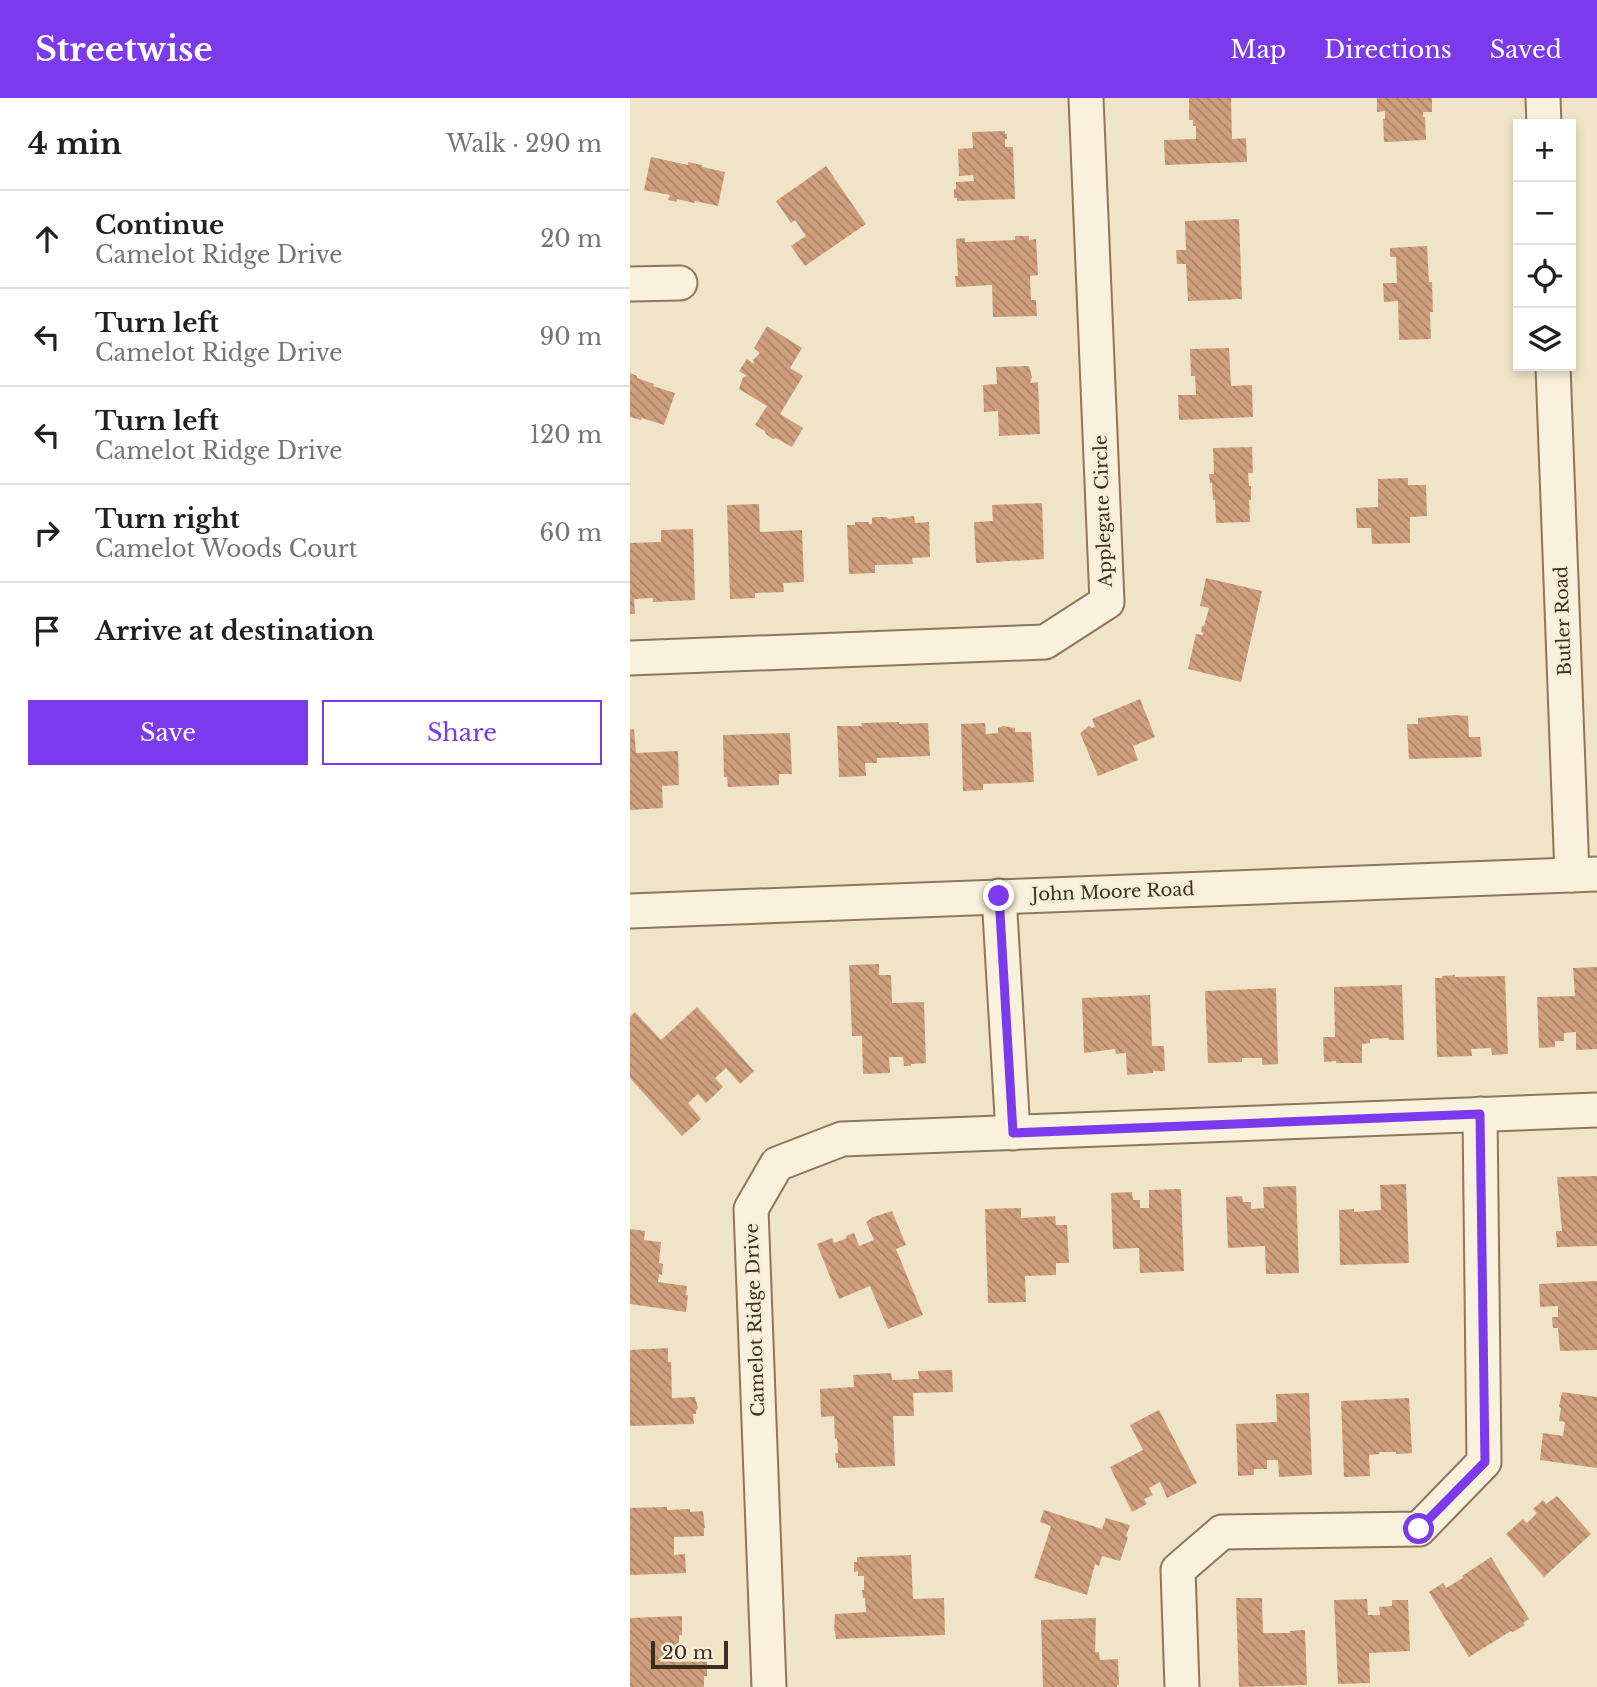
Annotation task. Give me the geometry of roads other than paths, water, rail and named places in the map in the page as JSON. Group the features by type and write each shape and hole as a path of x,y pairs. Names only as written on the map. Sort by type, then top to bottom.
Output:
{"street":[{"name":"Applegate Circle","path":"630,658 1045,642 1107,602 1086,98"},
{"path":"1543,98 1544,119"},
{"path":"630,284 680,283"},
{"name":"Butler Road","path":"1553,371 1585,875"},
{"name":"John Moore Road","path":"630,911 1585,875"},
{"path":"999,896 1013,1133"},
{"name":"Camelot Ridge Drive","path":"769,1687 751,1209 777,1164 842,1139 1597,1110"},
{"path":"1182,1687 1178,1570 1222,1532 1419,1529 1485,1462 1480,1114"}]}
